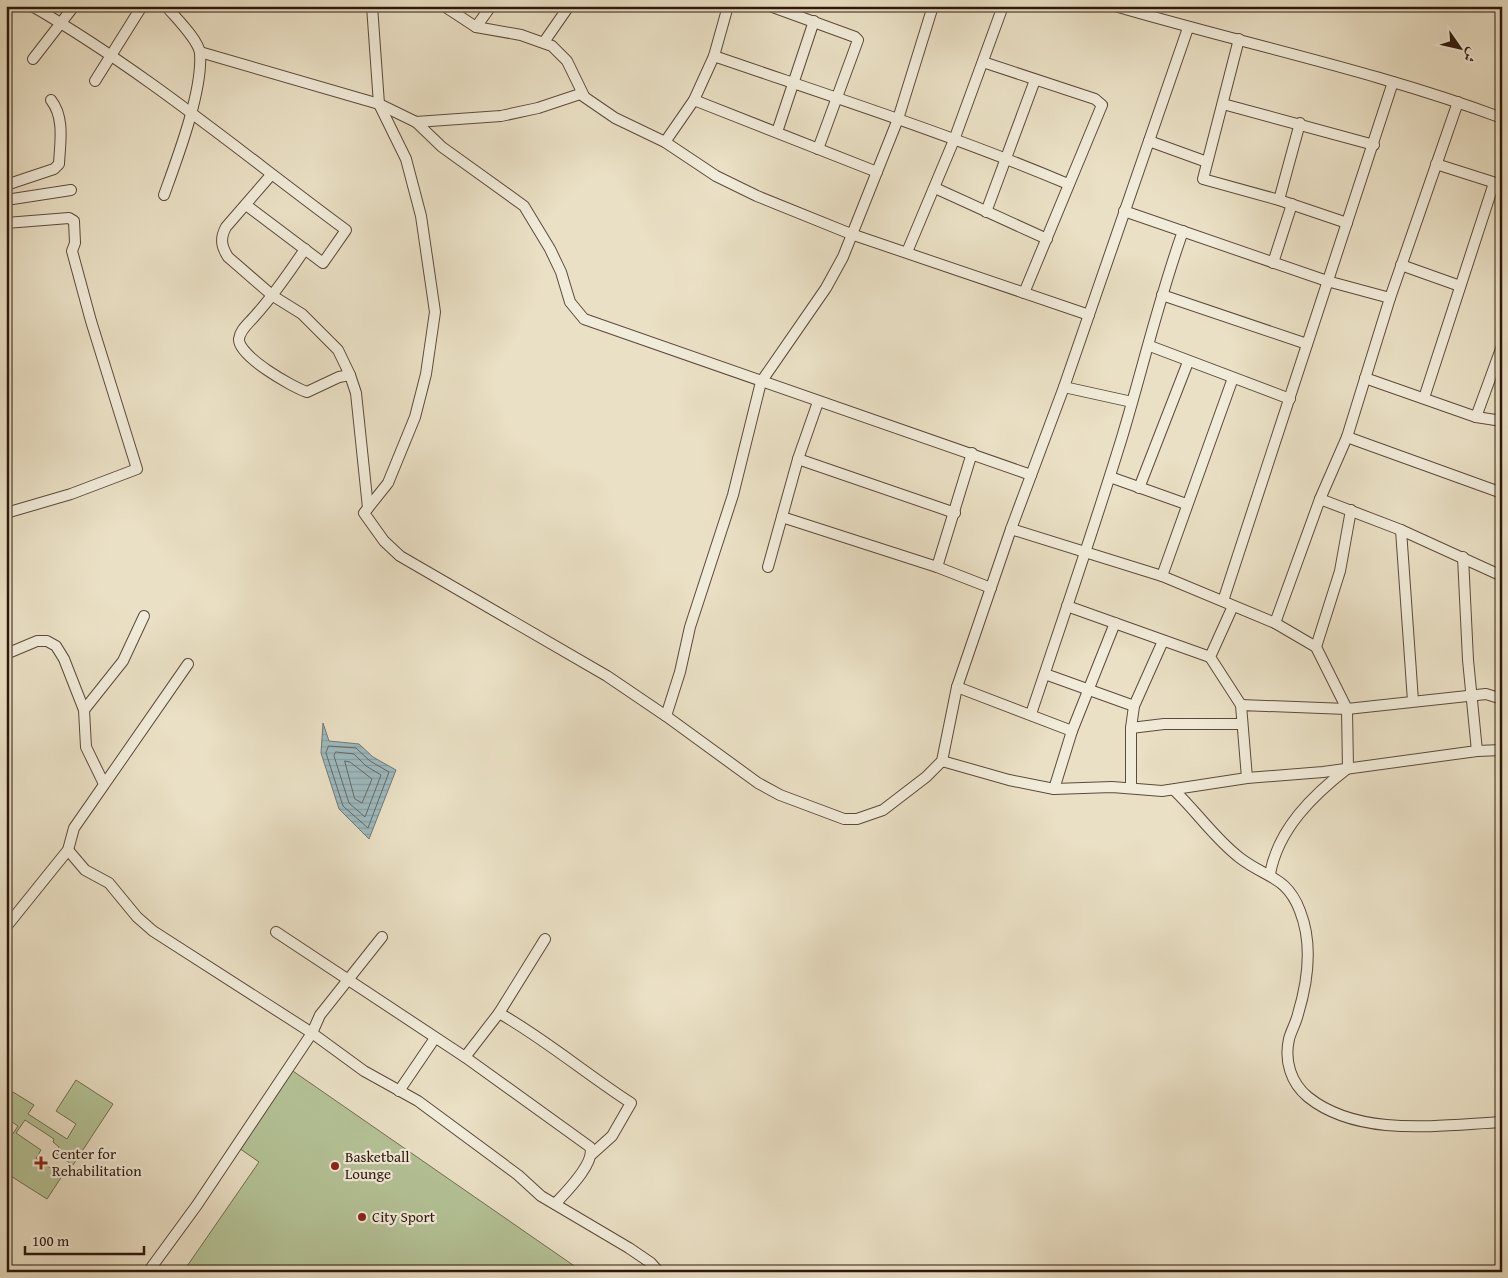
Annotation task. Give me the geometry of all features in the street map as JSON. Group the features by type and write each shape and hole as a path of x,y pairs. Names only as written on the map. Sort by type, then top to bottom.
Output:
{"street":[{"path":"32,6 112,57 191,113 346,230 323,263 246,205"},
{"path":"33,59 62,24 74,6"},
{"path":"95,81 112,57 142,6"},
{"path":"164,195 191,113 200,52 194,41 166,6"},
{"path":"372,6 379,104 406,159 418,206 435,312 426,374 415,417 388,483 364,513 384,541 400,556 606,676 666,716 698,741 765,787 816,811 844,819 857,819 882,810 926,777 942,761 957,687 1011,529 1089,316 1188,28"},
{"path":"444,6 476,26 544,42 560,52 567,61 584,96"},
{"path":"476,26 491,6"},
{"path":"544,42 568,6"},
{"path":"665,142 694,100 714,56 728,6"},
{"path":"770,6 856,37 858,40 818,149"},
{"path":"666,716 680,672 690,627 733,495 761,382 826,288 843,258 898,118 932,6"},
{"path":"907,252 954,140 1003,6"},
{"path":"1115,6 1188,28 1239,39 1393,82 1502,118"},
{"path":"777,132 814,21"},
{"path":"1239,39 1204,179 1279,200 1347,223"},
{"path":"200,52 379,104 416,122 442,147 524,206 550,249 561,272 570,302 584,319 1031,475"},
{"path":"714,56 898,118 1007,158 1068,184"},
{"path":"983,62 1101,103 1024,293"},
{"path":"986,212 1035,80"},
{"path":"1223,601 1290,399 1326,281 1374,144 1393,82"},
{"path":"416,122 500,116 538,108 576,95 584,96 624,123 665,142 736,187 804,217 1089,316"},
{"path":"6,185 54,168 59,164 61,129 57,108 51,100"},
{"path":"694,100 877,172"},
{"path":"1276,624 1320,498 1347,437 1390,298 1458,102"},
{"path":"1223,104 1374,144"},
{"path":"1279,200 1300,123"},
{"path":"1149,141 1207,162"},
{"path":"1424,398 1460,286 1498,184 1436,164"},
{"path":"271,175 226,227 222,235 224,250 228,257 273,296 302,314 338,350 356,393 368,508"},
{"path":"934,188 1047,239"},
{"path":"6,200 71,190"},
{"path":"1273,263 1292,204"},
{"path":"1124,211 1326,281 1390,298"},
{"path":"6,223 69,218 74,221 75,243 71,249 91,320 138,469 71,494 6,514"},
{"path":"1031,714 1067,606 1087,554 1150,346 1162,295 1183,231"},
{"path":"305,249 273,296 243,329 239,338 240,346 245,353 281,379 307,392 339,377 350,375"},
{"path":"1401,265 1460,286"},
{"path":"1162,295 1307,344"},
{"path":"1150,346 1188,362 1290,399"},
{"path":"1476,417 1502,346"},
{"path":"1139,488 1188,362"},
{"path":"1162,576 1186,504 1233,378"},
{"path":"1364,378 1476,417 1502,421"},
{"path":"1064,387 1132,402"},
{"path":"768,567 798,459 818,402"},
{"path":"1347,437 1502,493"},
{"path":"937,567 972,453"},
{"path":"798,459 955,513"},
{"path":"1110,478 1186,504"},
{"path":"1320,498 1401,530 1502,576"},
{"path":"1316,647 1340,571 1351,510"},
{"path":"782,518 937,567 991,588"},
{"path":"1011,529 1162,576 1276,624 1316,647 1347,709 1348,768"},
{"path":"1401,530 1413,701"},
{"path":"1463,557 1468,660 1476,751"},
{"path":"1067,606 1210,657 1241,705 1247,778"},
{"path":"1210,657 1233,606"},
{"path":"84,710 123,661 144,616"},
{"path":"1054,789 1072,731 1114,623"},
{"path":"6,654 37,641 52,642 64,659 84,710 86,747 104,784"},
{"path":"1131,787 1131,728 1134,706 1163,641"},
{"path":"6,928 68,850 74,828 188,664"},
{"path":"1045,674 1134,706"},
{"path":"957,687 1072,731"},
{"path":"1241,705 1347,709 1472,695 1494,695 1502,699"},
{"path":"1131,728 1164,724 1242,724"},
{"path":"942,761 1009,780 1054,789 1131,787 1174,790 1247,778 1323,772 1476,751 1502,750"},
{"path":"1270,874 1278,848 1308,802 1348,768"},
{"path":"1174,790 1240,858 1270,874 1288,887 1300,910 1306,929 1308,952 1306,984 1287,1049 1290,1073 1298,1088 1319,1105 1332,1112 1369,1121 1424,1125 1502,1122"},
{"path":"68,850 85,870 109,883 137,917 153,931 312,1033 364,1071 418,1101 490,1153 541,1196 629,1248 651,1263 659,1272"},
{"path":"276,932 349,978 465,1057 507,1089 586,1143 590,1147 592,1154"},
{"path":"148,1272 202,1198 312,1033 320,1015 382,937"},
{"path":"465,1057 500,1013 545,938"},
{"path":"500,1013 530,1030 576,1066 631,1103 612,1136 592,1154 582,1172 555,1204"},
{"path":"399,1091 435,1038"}],"green space":[{"name":"City Sport","path":"290,1069 583,1272 183,1272 259,1162 236,1146"},
{"path":"76,1080 113,1104 73,1165 55,1153 59,1147 53,1142 54,1139 25,1120 16,1133 41,1150 36,1158 62,1176 47,1199 6,1173 6,1144 18,1126 6,1118 6,1103 13,1092 34,1105 28,1114 67,1139 76,1124 56,1111"}],"water":[{"path":"323,723 329,741 359,744 373,757 396,770 369,839 339,809 321,753"}],"place":[{"name":"Center for Rehabilitation","path":"41,1163"},
{"name":"Basketball Lounge","path":"335,1166"},
{"name":"City Sport","path":"362,1217"}]}
